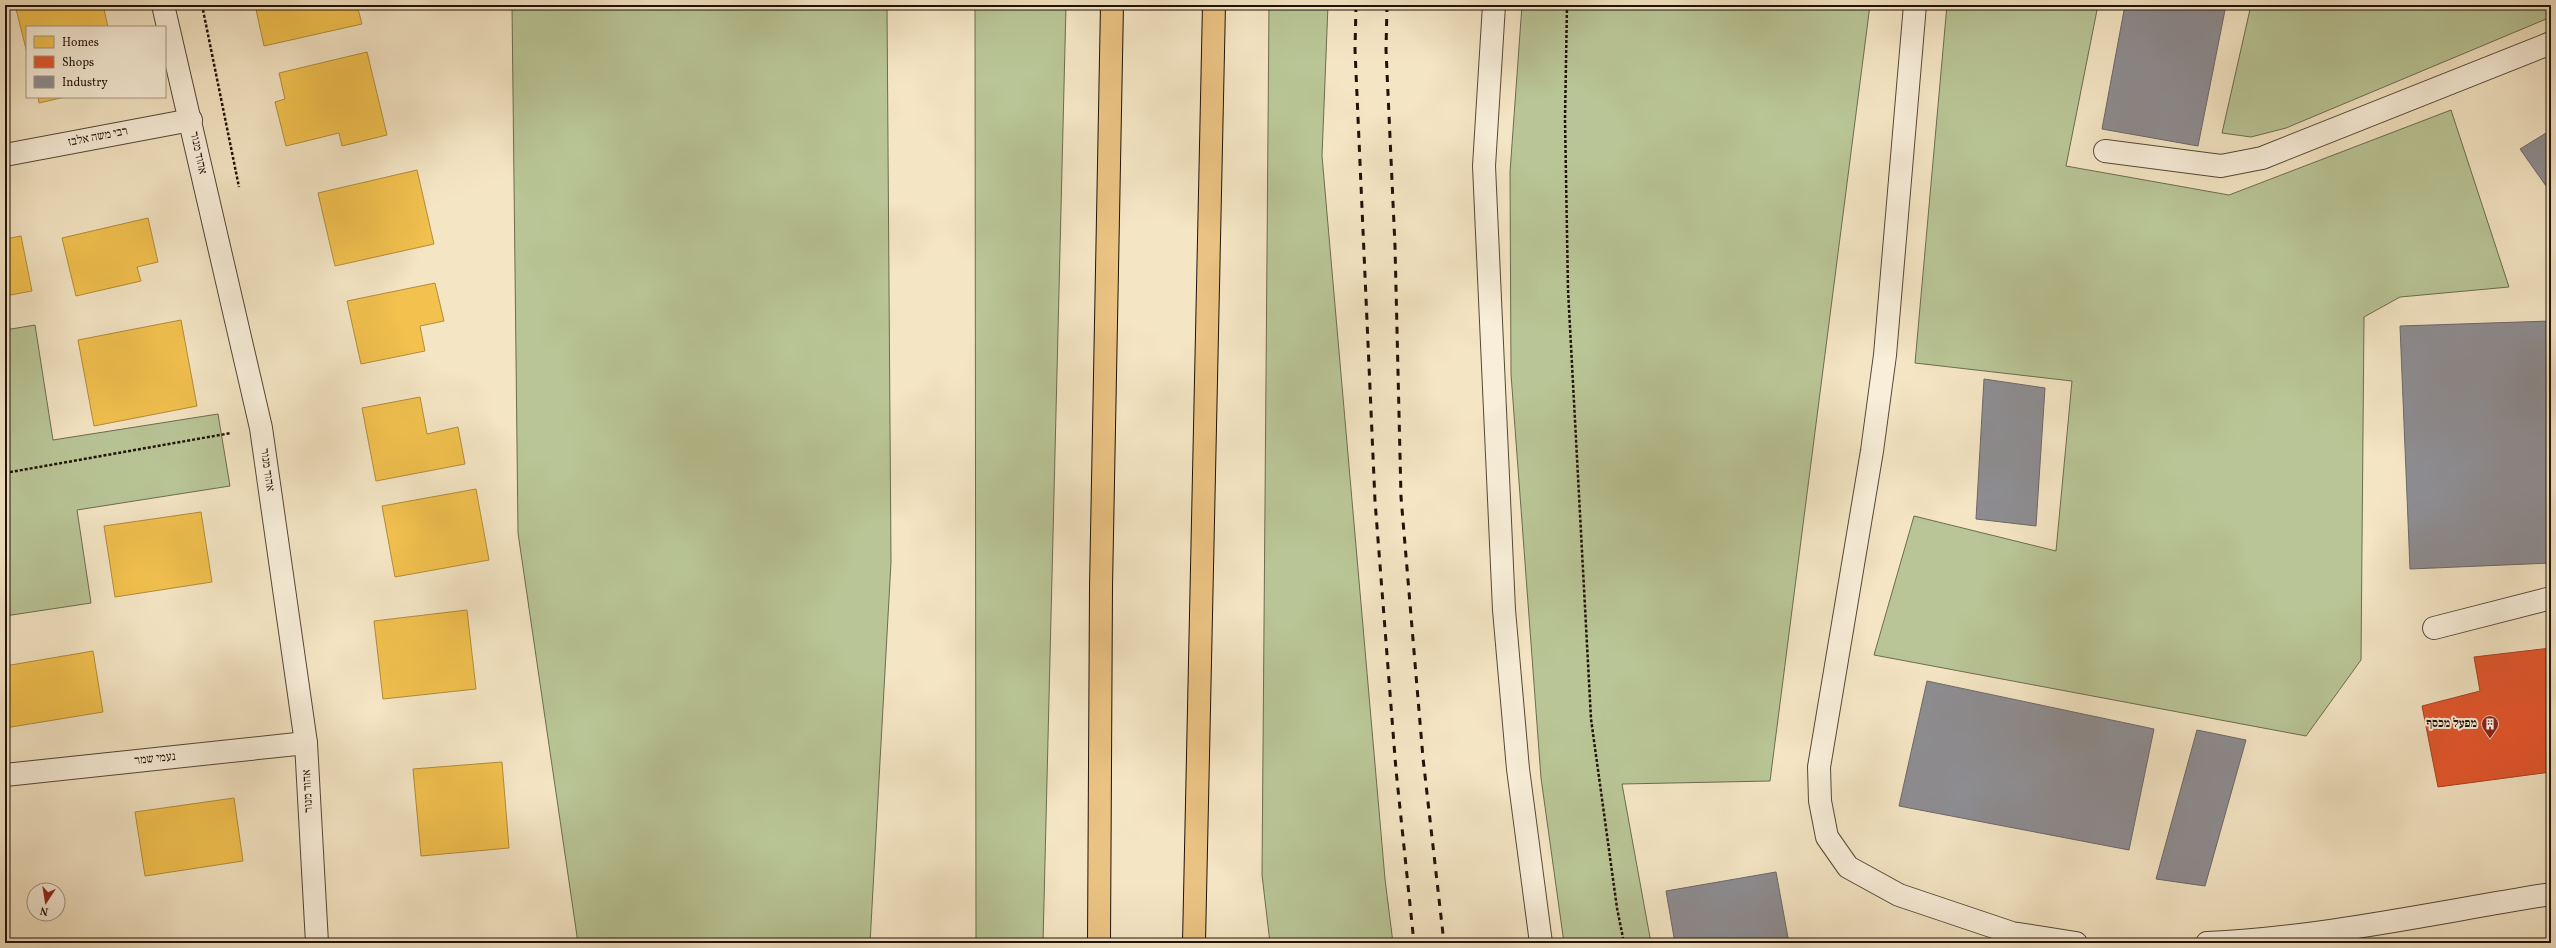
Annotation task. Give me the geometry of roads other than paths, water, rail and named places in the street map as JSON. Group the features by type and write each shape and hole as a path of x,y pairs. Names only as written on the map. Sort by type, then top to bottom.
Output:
{"highway":[{"path":"1099,943 1102,508 1112,5"},
{"path":"1194,943 1214,5"}],"street":[{"name":"אהוד מנור","path":"163,5 191,120 261,428 306,743 317,943"},
{"path":"1494,5 1484,166 1504,602 1518,770 1541,943"},
{"path":"1915,5 1885,355 1872,451 1819,767 1820,801 1827,837 1848,867 1893,892 2012,933 2076,943"},
{"path":"2105,151 2221,166 2262,158 2551,43"},
{"name":"רבי משה אלבז","path":"5,155 191,120"},
{"path":"2434,628 2551,598"},
{"name":"נעמי שמר","path":"5,775 306,743"},
{"path":"2207,943 2246,941 2340,928 2551,894"}],"railway":[{"path":"1356,5 1355,50 1375,501 1396,770 1414,943"},
{"path":"1387,5 1386,50 1395,246 1401,497 1423,758 1444,943"}],"place":[{"name":"מפעל מכסף","path":"2490,739"}]}
